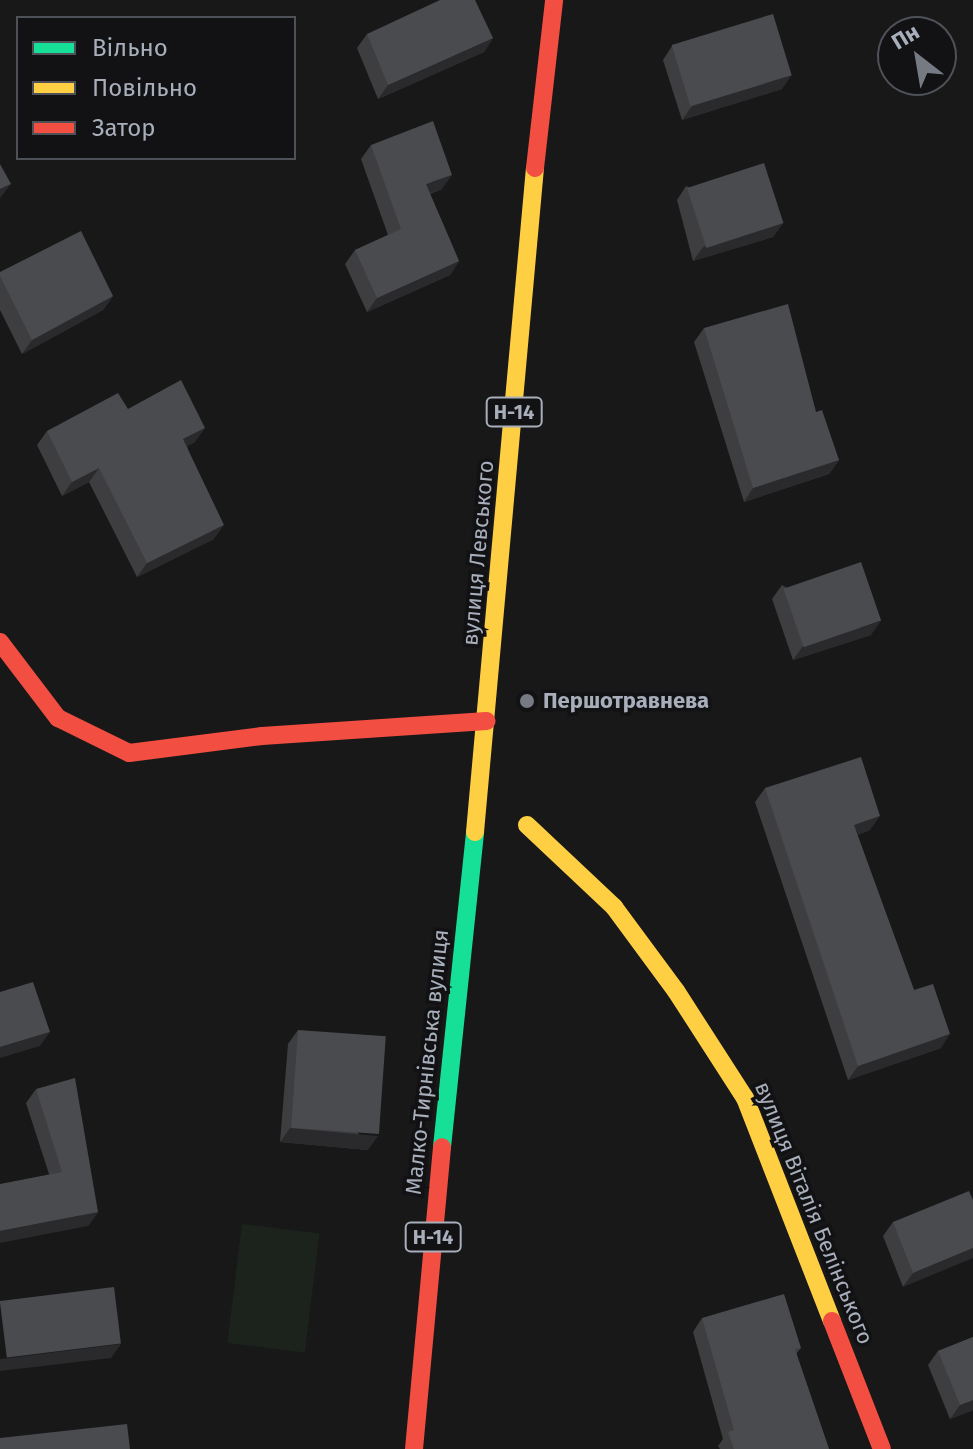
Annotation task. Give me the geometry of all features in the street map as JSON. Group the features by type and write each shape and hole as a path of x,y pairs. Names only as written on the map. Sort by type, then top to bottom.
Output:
{"main road":[{"name":"вулиця Левського","path":"476,824 533,185 554,0"},
{"path":"0,642 58,718 129,753 262,736 487,721"},
{"name":"Малко-Тирнівська вулиця","path":"414,1449 476,824"},
{"name":"вулиця Віталія Белінського","path":"527,825 614,907 676,991 745,1098 882,1449"}],"shaded area":[{"path":"242,1224 319,1234 305,1353 227,1343"}],"building":[{"path":"440,0 475,0 493,38 388,85 367,34"},
{"path":"773,14 792,75 690,106 672,45"},
{"path":"433,121 452,175 426,184 459,261 377,298 355,250 401,229 371,145"},
{"path":"764,163 783,223 706,248 687,188"},
{"path":"0,164 11,184 0,189"},
{"path":"81,231 113,296 32,340 0,272"},
{"path":"788,304 816,412 822,410 839,460 753,488 704,328"},
{"path":"181,380 205,428 183,439 224,525 147,563 99,468 72,482 47,431 118,393 128,409"},
{"path":"861,562 881,621 804,647 783,589"},
{"path":"861,757 880,816 854,825 914,990 933,984 950,1034 858,1066 765,788"},
{"path":"33,982 50,1032 0,1047 0,992"},
{"path":"298,1030 386,1036 379,1134 291,1128"},
{"path":"75,1078 98,1212 0,1231 0,1184 62,1172 36,1089"},
{"path":"969,1191 973,1200 973,1248 913,1273 893,1222"},
{"path":"114,1287 121,1344 7,1358 0,1301"},
{"path":"784,1294 801,1348 795,1349 829,1449 734,1449 728,1432 734,1430 702,1318"},
{"path":"973,1337 973,1400 960,1405 938,1351"},
{"path":"127,1424 130,1449 0,1449 0,1438"}],"traffic: fast":[{"path":"442,1147 475,832"}],"traffic: slow":[{"path":"475,832 535,168"},
{"path":"527,825 614,907 676,991 745,1098 832,1321"}],"traffic: jam":[{"path":"535,168 554,0"},
{"path":"0,642 58,718 129,753 262,736 487,721"},
{"path":"414,1449 442,1147"},
{"path":"832,1321 882,1449"}],"place":[{"name":"Першотравнева","path":"527,701"}]}
